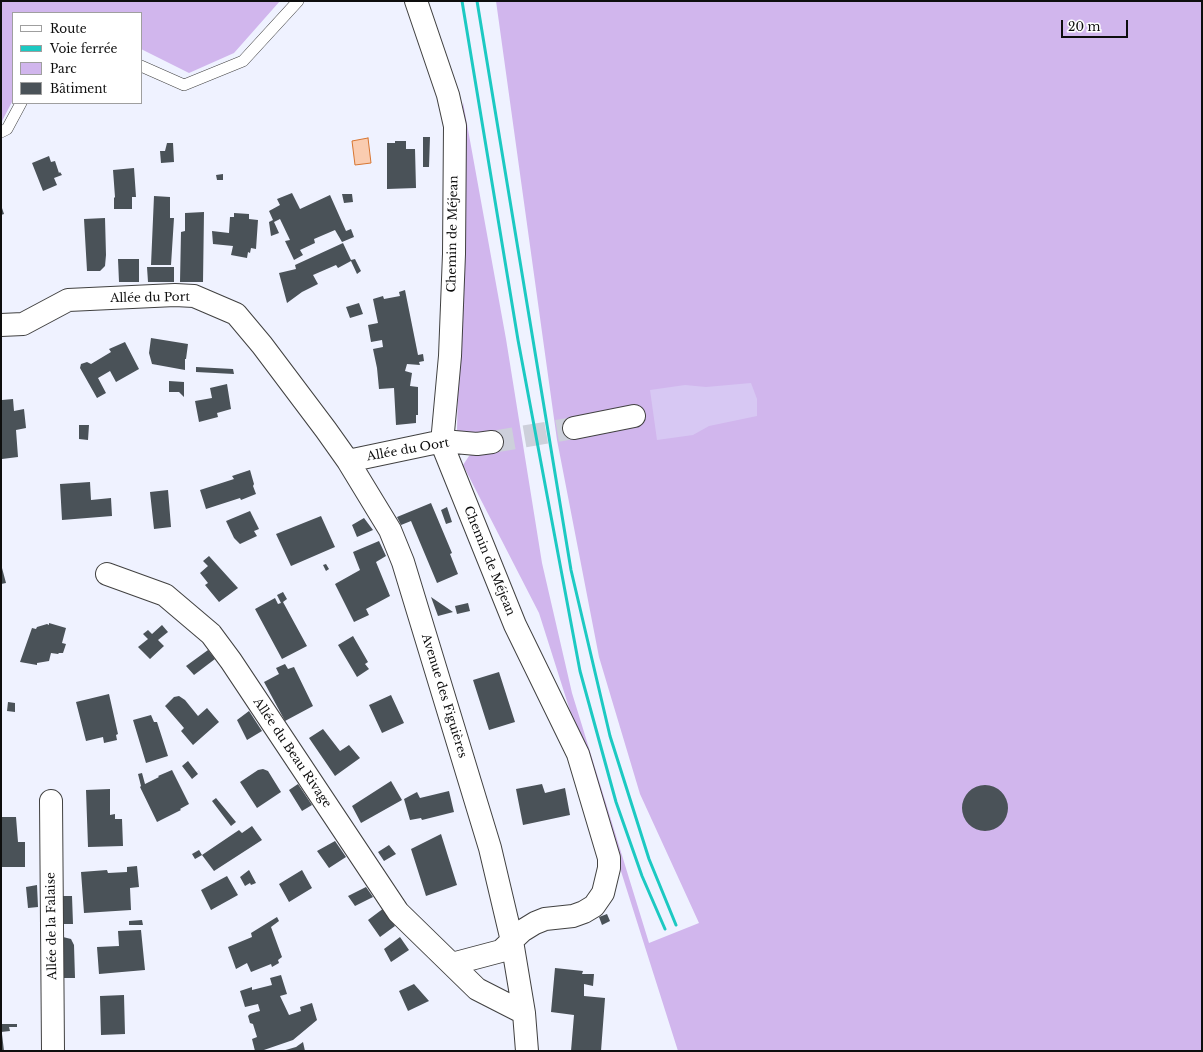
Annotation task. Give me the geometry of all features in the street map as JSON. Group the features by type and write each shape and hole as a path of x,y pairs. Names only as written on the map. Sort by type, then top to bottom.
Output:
{"street":[{"name":"Chemin de Méjean","path":"416,1 448,95 455,126 454,262 450,356 443,442 447,457 515,625 578,754 609,858 609,868 603,893 594,906 573,916 545,919 522,931 512,941"},
{"name":"Allée du Port","path":"1,325 23,324 68,300 175,295 194,296 210,302 236,314 267,351 348,461"},
{"path":"574,428 634,416"},
{"name":"Allée du Oort","path":"348,461 443,442 477,444 492,442"},
{"name":"Avenue des Figuières","path":"348,461 390,530 403,562 490,848 512,941"},
{"name":"Allée du Beau Rivage","path":"107,574 165,595 211,634 231,661 398,912 477,989 524,1013"},
{"name":"Allée de la Falaise","path":"51,801 53,1051"},
{"path":"452,964 501,951 512,941"},
{"path":"512,941 524,1013 527,1051"}],"lane":[{"path":"142,66 184,85 243,61 298,1"},
{"path":"1,132 7,129 20,104"}],"green space":[{"path":"1,1 280,1 234,53 189,73 142,50 142,12 12,12 12,102 1,123"},
{"path":"496,1 1202,1 1202,1051 678,1051 539,613 463,465 469,456 478,451 457,432 463,102 506,339 542,563 572,693 649,943 699,923 640,794 599,657 557,440"}],"shaded area":[{"path":"368,138 371,163 355,165 352,141"},
{"path":"751,383 757,399 757,416 709,426 693,435 657,440 650,390 685,385 706,387"}],"building":[{"path":"423,137 430,137 429,167 423,167"},
{"path":"395,141 406,141 406,149 415,149 416,188 387,189 387,143 395,143"},
{"path":"167,143 173,143 174,162 161,163 160,151 165,151"},
{"path":"49,156 51,162 55,161 59,173 60,172 62,175 54,178 57,185 43,191 32,163"},
{"path":"134,168 136,197 132,197 132,209 114,209 115,197 113,170"},
{"path":"223,174 223,180 217,180 216,175"},
{"path":"292,193 300,209 330,195 346,231 351,229 354,237 342,242 335,230 314,239 315,243 300,250 303,255 294,260 285,241 290,240 280,219 274,222 279,233 271,236 269,222 273,220 269,211 280,205 277,199"},
{"path":"342,194 352,194 353,202 344,203"},
{"path":"154,196 170,197 170,218 174,218 171,265 151,265"},
{"path":"1,205 4,214 1,215"},
{"path":"204,212 203,282 180,282 181,232 185,231 185,213"},
{"path":"234,213 249,214 249,219 258,220 256,249 251,248 250,253 248,252 247,258 231,255 233,246 213,244 212,231 229,233 230,217 234,217"},
{"path":"105,218 105,266 100,271 87,271 84,219"},
{"path":"343,243 351,260 355,259 361,271 357,274 351,261 338,268 336,265 313,275 318,284 302,292 287,303 279,273 296,269 295,265"},
{"path":"118,259 139,259 139,282 119,282"},
{"path":"147,267 174,267 174,282 148,282"},
{"path":"405,290 418,355 423,354 424,361 419,362 420,365 407,364 405,371 412,373 410,386 418,387 418,415 416,415 416,423 396,425 394,388 379,389 373,349 383,347 382,340 371,342 368,325 378,323 373,299 383,296 384,299 400,296 399,292"},
{"path":"359,303 363,314 350,318 346,307"},
{"path":"151,338 188,344 185,359 185,370 152,364 149,353"},
{"path":"125,342 139,369 116,382 110,371 98,378 106,393 97,398 80,368 81,364 87,362 91,364 111,352 109,349"},
{"path":"196,367 233,369 234,374 196,372"},
{"path":"169,381 184,382 184,397 179,392 169,392"},
{"path":"227,384 231,409 217,413 218,417 199,422 195,401 212,398 210,388"},
{"path":"13,399 14,411 24,409 26,428 16,430 18,457 2,459 2,400"},
{"path":"79,425 89,425 88,440 79,439"},
{"path":"250,470 256,494 241,500 240,498 206,509 200,490 234,479 232,476"},
{"path":"90,482 91,500 111,498 112,516 62,520 60,484"},
{"path":"168,490 171,527 154,529 150,492"},
{"path":"431,503 452,553 450,554 458,574 437,583 411,521 401,525 397,517"},
{"path":"447,507 452,522 446,524 441,510"},
{"path":"250,511 259,529 254,531 257,536 240,544 234,538 226,521"},
{"path":"321,516 335,547 291,566 276,534"},
{"path":"364,518 373,530 357,537 352,525"},
{"path":"379,541 386,556 376,562 390,596 366,609 369,615 354,622 335,584 360,570 353,552"},
{"path":"209,556 238,588 219,602 205,585 208,583 200,573 208,566 203,561"},
{"path":"326,564 329,569 326,571 323,565"},
{"path":"1,568 6,583 1,584"},
{"path":"283,592 287,599 283,602 307,646 282,659 255,609 275,598 278,604 281,603 277,595"},
{"path":"431,597 453,612 438,616"},
{"path":"468,603 470,611 457,614 455,606"},
{"path":"49,623 66,628 62,643 66,644 63,653 51,653 49,661 37,663 37,665 20,662 32,628 36,629 37,627 47,624 49,625"},
{"path":"162,625 168,632 158,640 164,646 150,659 138,647 148,639 143,634 148,630 152,634"},
{"path":"353,636 368,662 365,664 369,669 357,677 338,645"},
{"path":"208,650 215,659 194,675 186,666"},
{"path":"285,664 288,669 294,667 313,706 285,721 264,682 279,674 276,668"},
{"path":"499,672 515,722 489,730 473,680"},
{"path":"109,694 118,734 116,735 117,740 104,743 103,737 86,741 76,702"},
{"path":"391,695 404,723 382,733 369,705"},
{"path":"179,696 185,700 198,716 207,708 219,722 193,745 181,731 184,728 165,706 174,697"},
{"path":"8,702 15,703 15,712 7,711"},
{"path":"249,711 262,731 247,740 237,720"},
{"path":"151,715 154,722 157,722 168,756 146,763 133,720"},
{"path":"323,729 340,751 349,745 360,758 335,776 309,738"},
{"path":"188,761 198,774 192,779 182,766"},
{"path":"263,769 268,771 281,792 257,808 240,782 258,770"},
{"path":"172,770 189,804 180,809 181,810 157,822 140,787 138,774 142,773 145,784"},
{"path":"391,781 402,800 361,823 352,806"},
{"path":"298,784 312,805 302,811 289,790"},
{"path":"542,784 545,793 565,788 570,815 523,825 516,789"},
{"path":"981,785 989,785 998,789 1004,795 1008,808 1004,821 998,827 989,831 981,831 972,827 966,821 962,812 962,804 966,795 972,789"},
{"path":"110,789 110,815 115,814 115,819 122,819 123,846 88,847 86,790"},
{"path":"449,791 454,812 422,820 421,818 410,820 404,799 417,792 420,798"},
{"path":"216,798 236,822 231,826 212,801"},
{"path":"1,817 16,817 18,842 25,842 25,867 1,867"},
{"path":"252,826 262,840 214,871 202,855 239,830 242,833"},
{"path":"441,834 457,885 426,896 411,849"},
{"path":"335,841 346,857 329,868 317,851"},
{"path":"389,845 396,854 384,861 378,852"},
{"path":"199,850 202,855 195,859 192,854"},
{"path":"137,866 139,887 130,888 131,910 84,913 81,872 107,870 108,873 127,872 127,867"},
{"path":"249,870 256,883 251,885 250,883 245,886 240,877"},
{"path":"302,870 312,888 289,902 279,884"},
{"path":"227,876 238,895 211,910 201,890"},
{"path":"37,885 38,907 28,908 26,887"},
{"path":"366,887 373,897 355,906 348,896"},
{"path":"61,896 72,896 73,924 62,924"},
{"path":"384,908 395,926 380,937 368,920"},
{"path":"607,914 610,921 602,925 599,917"},
{"path":"277,917 279,921 271,927 282,957 278,960 279,963 272,967 271,964 251,972 247,963 236,969 228,947 252,937 251,933"},
{"path":"142,920 143,925 129,925 129,921"},
{"path":"141,930 145,970 99,974 97,947 119,946 118,931"},
{"path":"63,937 71,939 74,945 75,978 63,978"},
{"path":"400,937 409,950 391,962 384,949"},
{"path":"555,968 583,971 582,974 594,974 593,986 584,984 584,996 605,998 601,1051 571,1051 574,1015 551,1012"},
{"path":"281,975 287,994 280,996 289,1015 301,1011 300,1007 312,1003 317,1020 293,1040 261,1051 255,1051 252,1039 257,1037 253,1024 250,1023 248,1016 260,1011 258,1004 245,1007 240,991 252,987 252,990 272,985 270,978"},
{"path":"414,984 429,1001 408,1011 399,991"},
{"path":"124,995 125,1034 101,1035 100,996"},
{"path":"1,1024 17,1024 17,1027 9,1027 10,1031 1,1032"},
{"path":"2,1034 4,1051 1,1051"},
{"path":"303,1042 305,1051 282,1051 296,1047"}],"tunnel":[{"path":"492,442 574,428"}],"railway":[{"path":"462,1 518,340 580,671 616,802 642,876 665,929"},
{"path":"477,1 571,570 610,736 649,859 676,925"}]}
